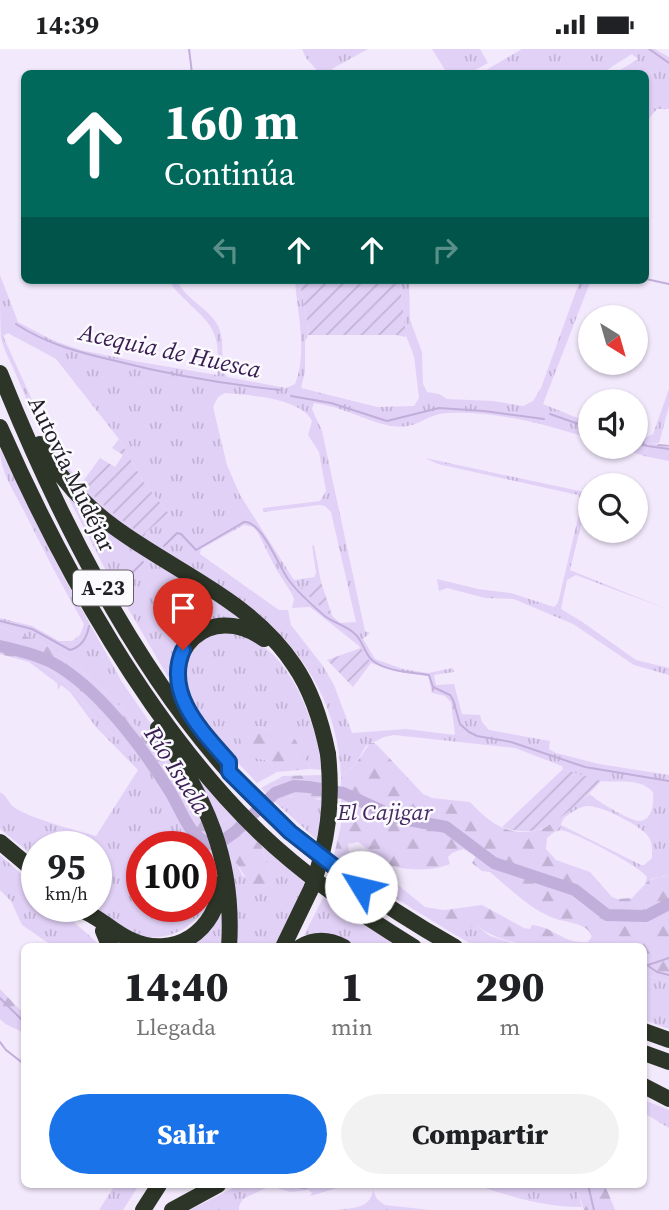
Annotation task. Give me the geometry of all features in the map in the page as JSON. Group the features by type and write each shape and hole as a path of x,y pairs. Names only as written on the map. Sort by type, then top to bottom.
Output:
{"highway":[{"path":"0,361 42,448 77,494 124,534 202,582 252,619 288,655 308,692 319,719 328,754 330,821 312,887 285,943"},
{"name":"Autovía Mudéjar","path":"0,373 50,485 127,629 177,707 234,778 276,820 361,887 449,943"},
{"name":"Autovía Mudéjar","path":"0,427 68,565 99,619 188,750 225,796 262,834 324,885 408,943"},
{"path":"68,565 67,576 99,633 198,792 211,821 225,866 230,904 229,943"},
{"path":"234,778 229,762 195,720 178,686 178,663 183,650 192,639 202,631 223,624 250,630 278,651 308,692"},
{"path":"0,842 21,860"},
{"path":"174,943 198,932 212,917 220,898 221,873 225,866"},
{"path":"292,943 309,908 312,887"},
{"path":"93,922 117,943"},
{"path":"104,922 122,936 142,943"},
{"path":"103,931 108,943"},
{"path":"308,943 324,940 333,943"},
{"path":"647,1054 667,1061"},
{"path":"647,1061 667,1061"},
{"path":"647,1089 669,1099"},
{"path":"134,1210 149,1188"},
{"path":"143,1210 157,1188"},
{"path":"151,1210 165,1188"},
{"path":"172,1210 212,1188"}],"green space":[{"path":"302,49 368,49 332,70 316,70"},
{"path":"432,49 480,49 488,63 475,70 445,70"},
{"path":"522,49 655,49 669,57 669,109 657,109 649,118 649,70 620,70 638,59 632,54 607,70 486,70"},
{"path":"0,275 18,322 52,340 81,350 217,375 218,357 214,333 172,284 179,284 217,324 222,337 223,364 227,377 286,388 295,384 301,359 295,284 300,284 308,335 305,341 305,372 301,388 377,407 414,406 419,398 414,356 405,333 400,284 409,284 410,320 422,352 423,384 427,392 447,399 493,401 523,406 533,401 541,388 579,284 589,284 581,305 578,305 578,314 543,404 578,418 578,435 517,419 482,414 439,414 401,427 381,424 324,405 314,403 312,409 322,431 365,631 370,633 363,639 375,659 403,669 428,673 453,668 454,672 434,675 436,685 454,684 462,714 480,715 489,730 550,741 549,749 556,753 599,764 669,775 669,875 651,879 645,884 647,877 622,859 572,834 562,830 555,832 561,825 643,866 652,858 652,847 648,836 638,827 595,807 582,807 564,818 562,814 590,794 622,815 644,820 652,810 653,792 642,784 591,779 515,748 394,735 366,746 354,766 341,776 338,746 321,692 291,647 251,608 227,590 132,531 87,496 52,448 33,413 1,338","holes":["8,333 56,359 119,439 143,481 169,514 146,532 144,537 81,484 52,444 3,336","225,393 273,399 297,407 312,421 308,435 319,452 326,491 320,501 263,508 263,512 319,505 325,506 331,512 356,622 340,623 301,588 321,582 314,545 315,577 294,580 240,495 227,465 213,407 218,397","244,525 253,527 292,594 292,608 310,607 359,646 371,663 398,672 428,676 432,693 445,696 451,702 455,735 406,729 352,733 334,685 323,666 291,625 288,610 279,610 200,554 201,549"]},
{"path":"300,284 400,284 406,337 308,335"},
{"path":"669,389 669,406 659,443 649,443 648,446 648,436 653,434"},
{"path":"119,439 143,481 169,514 146,532 144,537 81,484 100,458 115,467 123,455 112,448"},
{"path":"649,443 669,445 669,461 648,457"},
{"path":"0,449 61,572 122,682 162,740 200,812 190,815 164,760 117,703 72,662 39,641 0,627 0,618 32,626 59,641 72,641 80,635 84,624 8,480"},
{"path":"425,458 578,491 578,495 438,464"},
{"path":"72,498 244,619 215,620 192,629 177,648 171,676 168,677 104,567 69,499"},
{"path":"578,518 578,538 570,570 669,610 576,575 567,580 561,609 636,660 669,668 669,675 634,665 573,624 514,599 485,598 447,588 439,591 437,579 478,589 511,593 554,607 558,603"},
{"path":"321,582 333,618 300,588"},
{"path":"0,627 39,641 72,662 117,703 164,760 190,815 200,812 206,831 182,831 164,789 149,767 106,728 54,673 32,659 29,662 0,654"},
{"path":"225,631 247,637 266,648 282,664 305,705 324,770 311,769 294,739 257,726 243,742 256,758 269,761 277,772 257,783 208,729 190,697 186,681 187,665 201,640"},
{"path":"361,648 371,663 353,687 327,660"},
{"path":"32,659 43,665 63,681 106,728 149,767 160,782 183,831 126,831 126,922 193,922 187,927 166,936 142,936 112,920 112,831 99,831 138,770 95,726 70,692 61,685 58,690 57,683 29,662"},
{"path":"257,726 295,739 311,769 277,772 269,761 256,758 243,746 236,734 243,729"},
{"name":"El Cajigar","path":"370,743 374,743 423,794 432,798 470,802 503,828 533,831 544,828 562,814 564,818 559,828 547,838 546,849 556,860 590,872 612,897 632,898 649,880 669,875 669,981 647,976 647,943 519,943 494,936 477,926 457,929 452,933 384,891 334,855 341,825 341,776 354,766","holes":["358,842 396,867 429,869 450,864 448,857 463,849 476,856 472,863 482,871 490,872 536,909 553,918 581,925 592,936 588,942 579,942 541,927 532,925 530,929 524,928 482,905 444,910 425,907 392,880 354,857 348,844"]},
{"path":"186,759 232,815 217,825"},
{"path":"563,769 601,781 575,806 545,827 524,831 502,827"},
{"path":"323,775 324,800 318,798 306,803 291,796 274,801 261,788 283,776"},
{"path":"0,792 22,812 78,831 21,831 21,846 0,829"},
{"path":"282,796 324,800 318,841 274,801"},
{"path":"232,815 261,844 268,869 275,877 275,880 261,889 250,884 237,864 228,857 217,825"},
{"path":"261,844 306,881 277,943 235,943 228,857 237,864 242,875 261,889 275,880 268,869"},
{"path":"0,855 21,874 21,922 74,922 98,943 48,943 22,925 11,901 0,890"},
{"path":"324,896 391,943 350,943 331,934 304,935"},
{"path":"222,913 222,943 193,943 204,936"},
{"path":"477,926 490,936 512,943 470,943 452,933 456,929"},
{"path":"647,976 669,981 669,1029 647,1021"},
{"path":"0,989 21,1011 21,1032 0,1019"},
{"path":"647,1101 669,1110 669,1128 647,1115"},
{"path":"113,1188 137,1188 123,1210 99,1210"},
{"path":"233,1188 266,1188 243,1199 239,1210 190,1210"},
{"path":"277,1188 337,1188 310,1196 312,1193 309,1190 290,1192"},
{"path":"486,1188 576,1188 582,1207 528,1201"},
{"path":"576,1188 606,1188 615,1210 584,1210"},
{"path":"373,1190 377,1199 385,1205 430,1210 336,1210 364,1204"}],"waterway":[{"path":"189,49 192,70"},
{"path":"649,49 669,63"},
{"path":"649,280 669,284"},
{"name":"Acequia de Huesca","path":"16,324 52,342 103,358 198,379 280,390"},
{"name":"Acequia de Huesca","path":"291,396 331,403 387,421 439,408 544,419"},
{"name":"Acequia de Huesca","path":"550,414 578,424"},
{"name":"Acequia de Huesca","path":"648,446 669,449"},
{"path":"164,546 177,533 196,550 244,522 251,524 263,536 288,579 306,599 326,617 354,633 369,657 378,664 429,675 433,687 450,695 460,724 469,732 511,742 585,767 669,781"},
{"path":"121,584 143,562"},
{"path":"0,621 32,629 70,650 83,641 89,626"},
{"name":"Río Isuela","path":"0,646 45,659 85,686 117,719 146,755 190,828 210,844 235,832 275,793 294,786 309,787 343,793 398,818 446,827 494,863 575,890 607,915 646,916 669,904"},
{"path":"648,965 669,958"},
{"path":"647,965 657,972 669,975"},
{"path":"0,998 21,1019"},
{"path":"0,1042 21,1062"},
{"path":"589,1188 594,1210"}],"route":[{"path":"183,650 177,670 180,694 195,720 229,762 229,772 290,832 361,887"}]}
